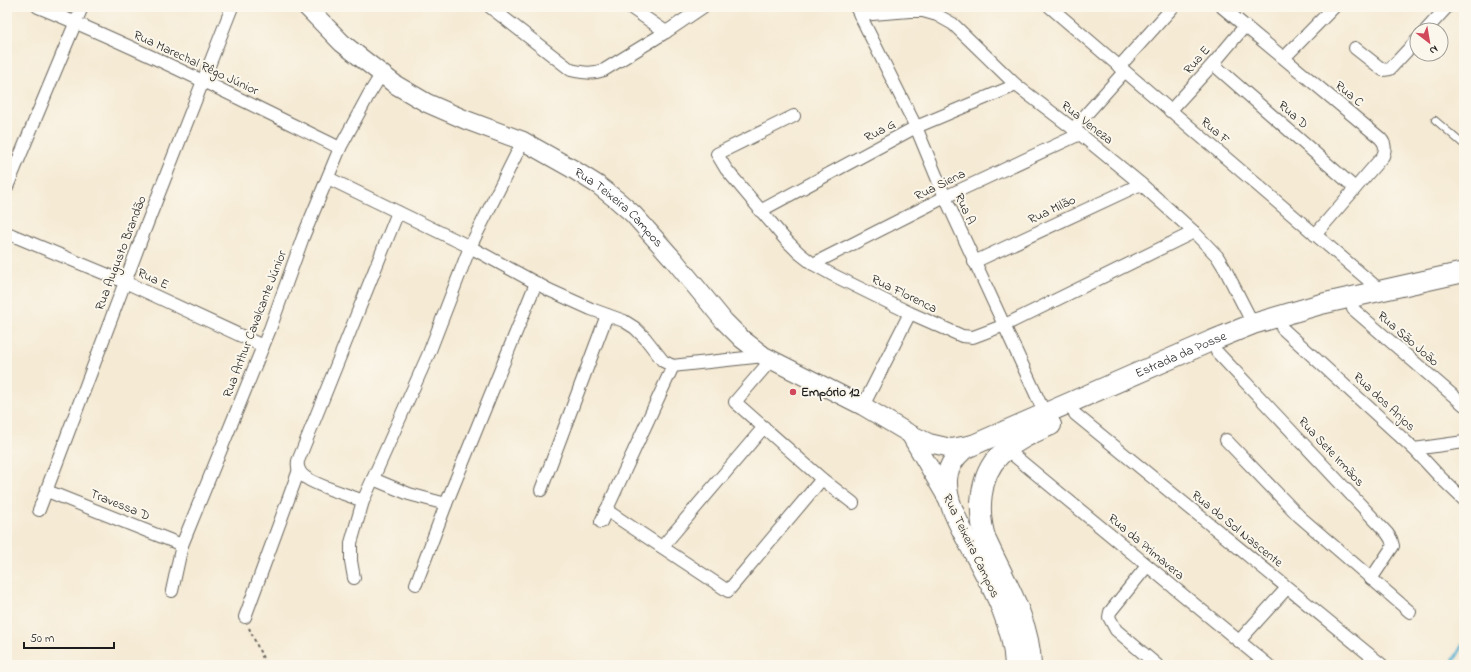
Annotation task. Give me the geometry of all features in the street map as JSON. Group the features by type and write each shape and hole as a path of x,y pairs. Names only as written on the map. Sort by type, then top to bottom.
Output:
{"main road":[{"name":"Estrada da Posse","path":"950,503 947,488 948,472 951,464 957,455 973,444 1253,324 1364,292 1464,272"},
{"name":"Estrada da Posse","path":"992,465 1006,449 1032,434 1075,414 1217,352 1282,328 1364,292 1464,285"},
{"path":"973,444 985,453 992,465"},
{"name":"Rua Teixeira Campos","path":"992,465 984,485 980,505 982,528 986,540 1018,608 1029,644 1031,665"},
{"path":"950,503 961,507 980,505"},
{"name":"Rua Teixeira Campos","path":"950,503 1004,613 1014,649 1015,665"}],"street":[{"name":"Rua Marechal Rêgo Júnior","path":"38,7 75,22 203,80 340,148"},
{"path":"7,186 82,7"},
{"name":"Rua Augusto Brandão","path":"39,510 125,282 232,7"},
{"name":"Rua Teixeira Campos","path":"307,7 342,43 381,75 396,85 428,103 466,120 523,141 582,175 617,200 633,214 674,260 724,321 742,339 767,358 863,406 910,434 930,443 951,448 973,444"},
{"path":"490,7 571,70 583,73 594,73 604,70 666,32 703,7"},
{"path":"630,7 666,32"},
{"name":"Rua F","path":"1050,7 1315,236 1364,292"},
{"path":"1076,131 1122,70 1173,7"},
{"path":"1222,7 1284,58 1334,7"},
{"path":"1433,22 1447,7"},
{"name":"Rua Veneza","path":"858,11 923,11 937,15 953,24 1016,85 1141,184 1194,232 1217,256 1253,324"},
{"name":"Rua A","path":"858,11 916,127 974,262 1045,414"},
{"name":"Rua E","path":"1170,111 1245,26"},
{"path":"1354,48 1383,70 1390,69 1409,49"},
{"name":"Rua C","path":"1284,58 1380,138 1385,146 1386,150 1383,156 1355,188"},
{"name":"Rua D","path":"1212,64 1355,188"},
{"name":"Rua Arthur Cavalcante Júnior","path":"172,591 182,545 263,346 302,237 340,148 381,75"},
{"name":"Rua G","path":"760,211 916,127 1016,85"},
{"name":"Rua Florenca","path":"794,116 717,154 726,169 784,238 813,264 910,313 962,336 973,337 1005,326 1194,232"},
{"name":"Rua Siena","path":"813,264 1076,131"},
{"path":"354,578 351,560 351,543 364,501 429,353 470,247 523,141"},
{"path":"328,178 470,247 536,283 591,309 624,321 636,328 663,361 673,366 767,358"},
{"name":"Rua Milão","path":"974,262 1141,184"},
{"path":"1315,236 1355,188"},
{"path":"364,501 314,483 305,477 297,466 398,212"},
{"name":"Rua E","path":"7,233 125,282 263,346"},
{"path":"416,584 446,504 536,283"},
{"name":"Rua São João","path":"1364,292 1464,406"},
{"path":"863,406 910,313"},
{"path":"541,490 606,315"},
{"name":"Rua dos Anjos","path":"1282,328 1414,449 1464,500"},
{"name":"Rua Sete Irmãos","path":"1217,352 1375,519 1391,539 1393,546 1371,579"},
{"path":"767,358 735,402 822,479 853,504"},
{"path":"601,522 673,366"},
{"name":"Rua do Sol Nascente","path":"1075,414 1382,665"},
{"path":"662,547 764,427"},
{"name":"Rua Teixeira Campos","path":"910,434 950,503"},
{"path":"1226,440 1299,516 1410,612"},
{"path":"1414,449 1464,442"},
{"name":"Rua da Primavera","path":"1006,449 1268,665"},
{"path":"244,617 299,470"},
{"path":"373,479 409,494 446,504"},
{"path":"606,510 728,591 822,479"},
{"name":"Travessa D","path":"47,491 182,545"},
{"path":"1147,566 1110,612 1109,617 1116,630 1157,665"},
{"path":"1239,641 1287,588"}],"lane":[{"path":"1435,120 1464,145"}],"path":[{"path":"244,617 266,665"}],"waterway":[{"path":"1453,665 1454,660 1464,643"}],"place":[{"name":"Empório 12","path":"793,392"}]}
